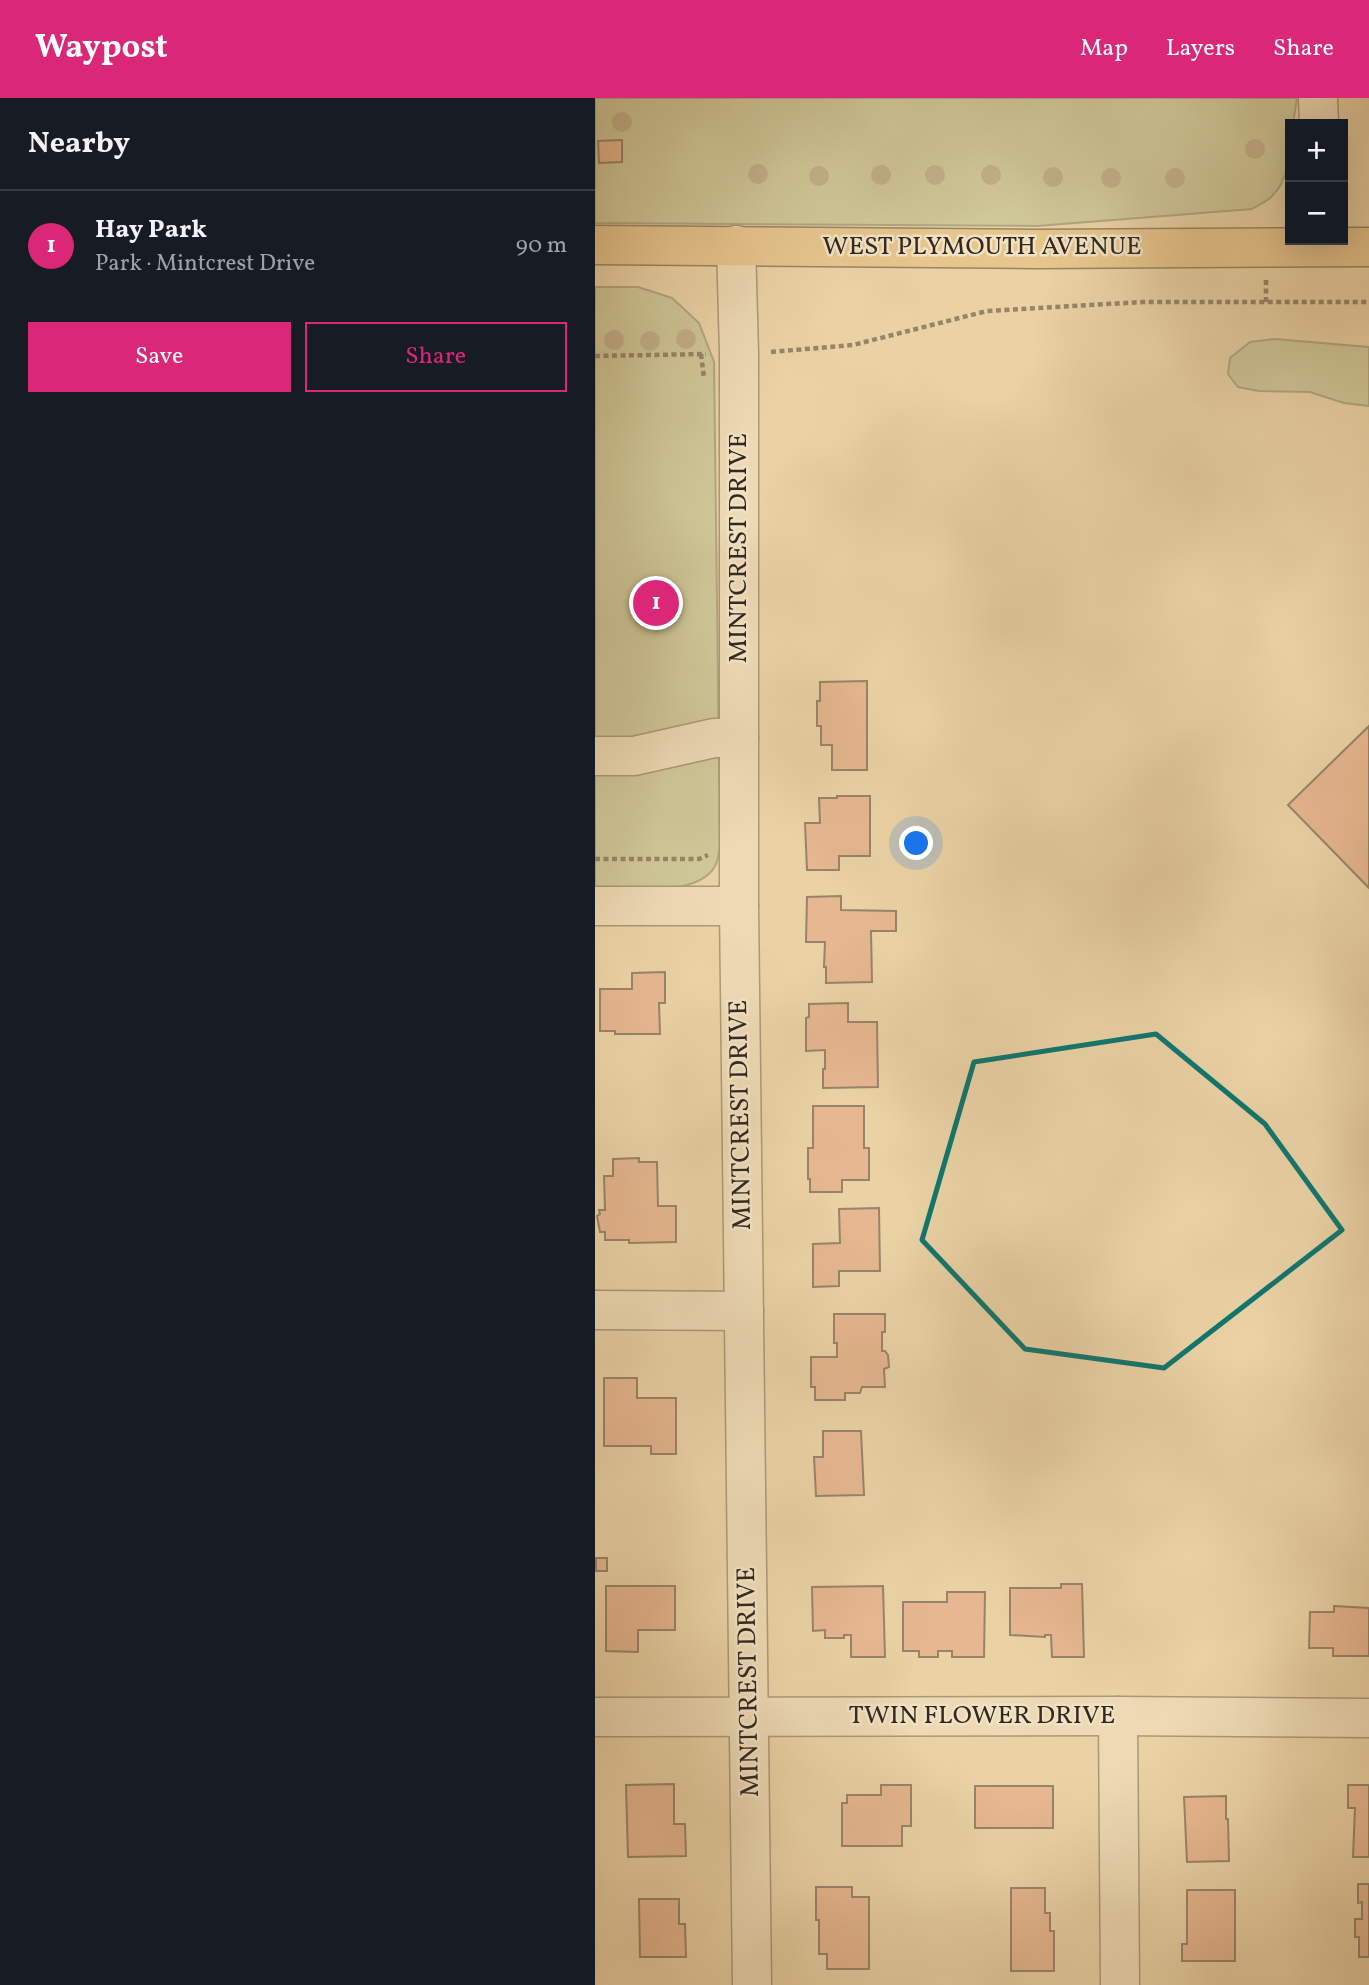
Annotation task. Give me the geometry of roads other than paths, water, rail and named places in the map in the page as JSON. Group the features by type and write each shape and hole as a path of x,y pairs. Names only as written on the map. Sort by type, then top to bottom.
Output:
{"main road":[{"name":"WEST PLYMOUTH AVENUE","path":"595,245 1036,249 1285,245"},
{"name":"WEST PLYMOUTH AVENUE","path":"1336,245 1369,247"}],"street":[{"path":"1318,98 1318,119"},
{"name":"MINTCREST DRIVE","path":"737,245 739,906 752,1985"},
{"path":"595,757 634,757 714,738 739,738"},
{"path":"595,906 739,906"},
{"path":"595,1310 744,1311"},
{"path":"1118,1716 1120,1985"},
{"name":"TWIN FLOWER DRIVE","path":"595,1717 1369,1718"}],"place":[{"name":"Hay Park","path":"656,603"}]}
